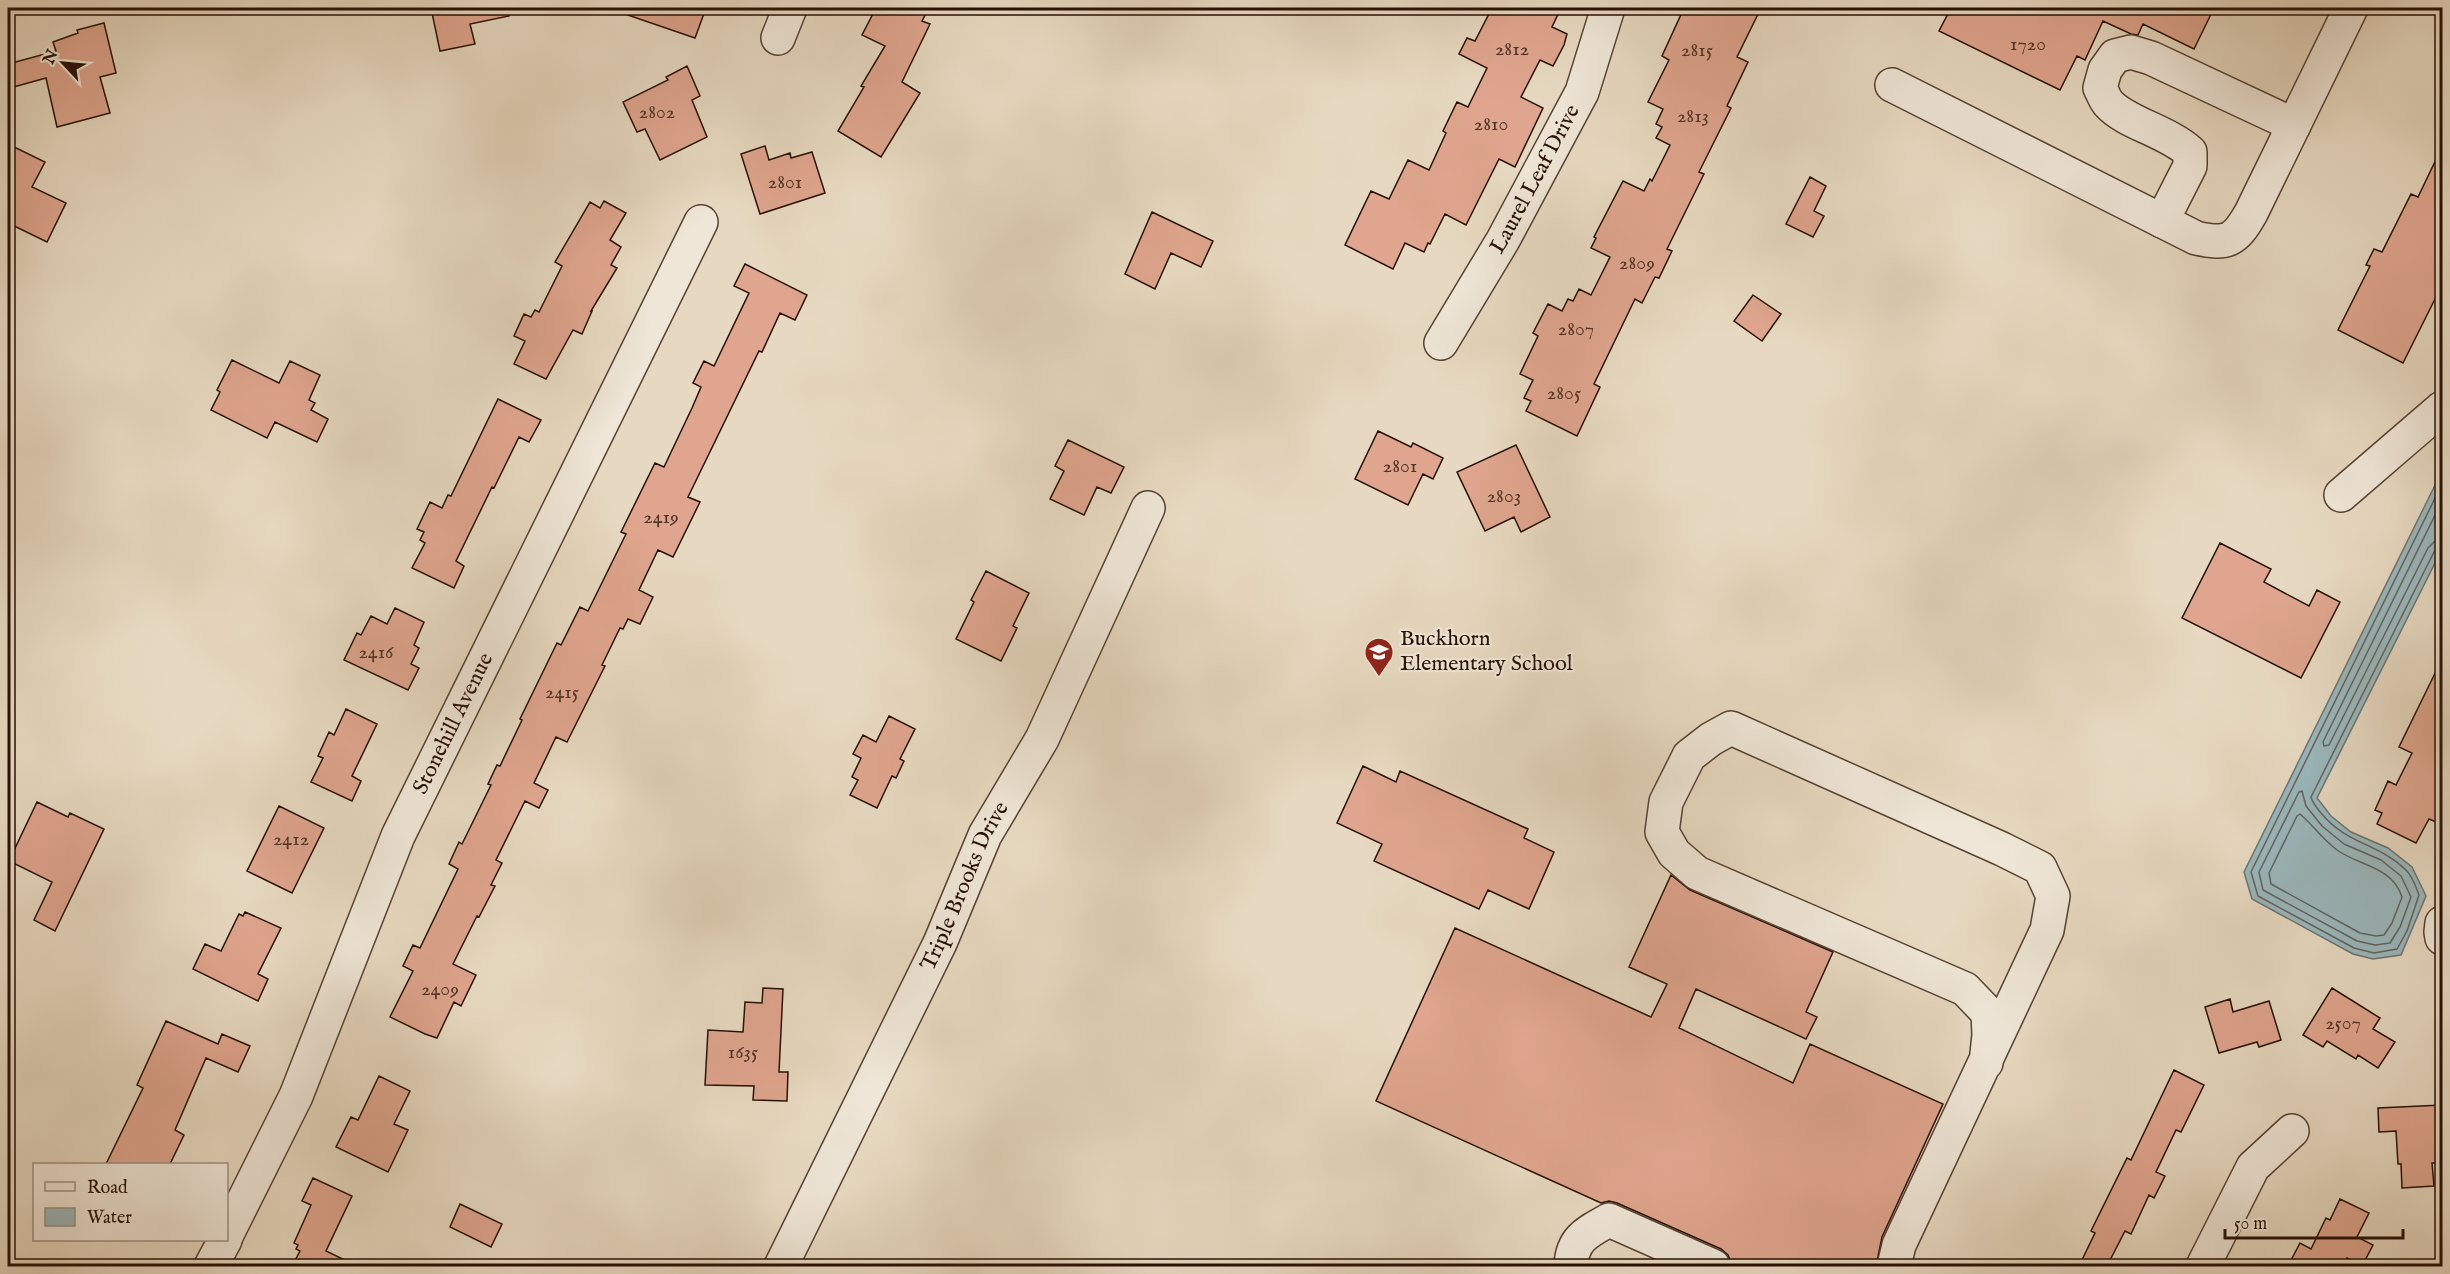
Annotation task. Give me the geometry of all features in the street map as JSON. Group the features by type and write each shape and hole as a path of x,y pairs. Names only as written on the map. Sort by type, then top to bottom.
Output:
{"street":[{"path":"778,38 790,8"},
{"name":"Laurel Leaf Drive","path":"1441,343 1503,240 1582,92 1608,8"},
{"path":"1892,85 2196,238 2214,242 2229,241 2240,232 2251,213 2351,8"},
{"path":"2162,221 2190,166 2190,152 2178,141 2126,116 2109,104 2100,88 2105,70 2115,56 2131,52 2151,58 2294,125"},
{"name":"Stonehill Avenue","path":"228,1234 296,1096 398,836 701,222"},
{"path":"2341,495 2442,408"},
{"name":"Triple Brooks Drive","path":"781,1266 940,943 985,835 1041,739 1148,507"},
{"path":"1894,1266 1899,1245 1986,1063 2047,930 2054,896 2040,868 1731,728 1711,739 1689,756 1666,802 1662,832 1674,853 1697,873 1965,989 1988,1013 1989,1035 1986,1063"},
{"path":"2442,924 2442,938"},
{"path":"2203,1266 2253,1167 2292,1131"},
{"path":"1571,1266 1572,1254 1583,1234 1609,1220 1713,1266"},
{"name":"Stonehill Avenue","path":"211,1266 224,1241"}],"water":[{"path":"2442,471 2442,549 2317,798 2331,816 2351,832 2388,848 2412,867 2426,896 2401,955 2373,959 2353,954 2252,899 2244,872"}],"building":[{"path":"431,8 508,8 509,16 470,24 475,44 440,51"},
{"path":"616,8 706,8 695,38 616,11"},
{"path":"876,8 929,8 922,21 930,24 902,82 920,93 881,157 838,131 885,46 862,35"},
{"path":"1492,8 1561,8 1552,27 1567,34 1564,45 1553,66 1540,60 1521,97 1543,108 1515,167 1499,159 1466,225 1445,214 1424,252 1405,243 1393,269 1345,245 1371,191 1389,199 1408,160 1429,170 1446,133 1443,131 1457,102 1468,107 1487,68 1459,54 1467,38 1475,41"},
{"path":"1684,8 1761,8 1737,57 1748,62 1727,106 1731,108 1699,172 1704,174 1667,249 1672,251 1659,278 1655,277 1642,303 1635,299 1594,384 1600,387 1577,436 1526,411 1531,401 1524,398 1533,380 1520,374 1538,336 1533,333 1548,304 1562,311 1568,299 1573,301 1579,289 1591,295 1610,257 1591,248 1596,238 1594,237 1623,181 1644,191 1650,179 1652,181 1670,145 1656,138 1662,127 1656,124 1663,109 1648,102 1669,60 1662,56"},
{"path":"1951,8 2214,8 2194,49 2143,24 2138,35 2103,21 2085,60 2077,56 2060,90 1939,31"},
{"path":"104,23 116,73 100,77 110,113 57,127 46,78 10,88 8,64 56,51 53,42 78,33 77,30"},
{"path":"687,66 700,96 692,100 707,137 660,160 645,129 637,132 623,102 668,80 666,77"},
{"path":"8,144 45,162 32,187 66,203 47,242 8,223"},
{"path":"765,146 769,160 790,153 791,158 812,152 825,193 760,214 741,154"},
{"path":"2442,147 2442,303 2435,299 2403,363 2338,330 2370,266 2366,265 2374,249 2382,252 2411,194 2418,197"},
{"path":"1810,177 1826,186 1814,211 1824,216 1813,237 1786,224"},
{"path":"604,201 626,213 610,240 621,247 611,265 617,268 591,311 582,334 573,330 546,379 514,364 525,341 514,336 524,314 531,317 535,310 539,312 562,266 555,262 590,202 600,208"},
{"path":"1152,212 1213,241 1201,267 1171,253 1155,289 1125,274"},
{"path":"745,264 807,295 795,320 780,313 762,352 759,351 688,497 700,502 673,557 658,550 639,590 653,597 640,624 628,619 623,629 620,628 602,665 605,666 567,742 556,737 534,783 548,790 539,808 525,801 496,860 502,863 491,885 495,886 453,964 476,975 461,1006 454,1002 437,1038 425,1034 390,1017 413,971 403,966 413,945 420,948 458,869 449,864 459,842 462,844 491,785 488,784 497,765 500,766 557,643 561,645 580,607 588,611 626,534 621,532 655,463 664,467 692,408 701,387 693,383 704,361 714,366 749,293 734,286"},
{"path":"1753,295 1781,314 1762,341 1734,321"},
{"path":"232,360 279,383 290,361 320,375 309,400 315,403 311,410 328,419 317,442 275,422 267,438 211,410 220,392 217,390"},
{"path":"498,399 541,420 529,442 519,437 494,488 492,487 456,561 464,566 454,588 412,568 425,543 420,540 424,532 417,529 430,502 442,508 448,495 451,496"},
{"path":"1378,431 1411,447 1413,443 1443,458 1433,479 1423,474 1408,505 1355,479"},
{"path":"1068,440 1124,467 1111,493 1097,487 1084,515 1050,499 1064,471 1055,466"},
{"path":"1516,445 1550,517 1521,532 1514,517 1485,531 1457,472"},
{"path":"2220,543 2271,569 2264,582 2309,606 2317,590 2340,602 2301,678 2182,618"},
{"path":"986,571 1029,593 1013,626 1017,628 1001,661 956,639 974,602 971,600"},
{"path":"395,608 424,622 414,645 419,648 411,664 419,668 408,690 344,660 357,633 361,635 371,616 387,624"},
{"path":"2442,659 2442,809 2436,822 2429,819 2416,843 2377,824 2382,813 2375,810 2388,781 2396,785 2412,753 2399,747"},
{"path":"346,709 377,724 352,776 361,781 352,801 311,782 323,758 318,756 329,732 334,735"},
{"path":"889,716 915,729 900,759 904,761 896,778 892,776 877,808 850,795 858,780 852,777 861,758 853,754 863,735 876,742"},
{"path":"1363,766 1396,782 1400,771 1528,829 1524,838 1554,852 1529,909 1488,890 1479,909 1374,861 1382,844 1337,823"},
{"path":"37,802 68,817 70,813 104,829 55,931 34,920 52,882 9,861"},
{"path":"279,806 324,828 292,893 247,871"},
{"path":"1671,875 1690,890 1833,952 1806,1012 1817,1017 1806,1039 1696,989 1679,1028 1793,1083 1810,1044 1943,1104 1882,1237 1876,1266 1740,1266 1731,1262 1728,1255 1721,1249 1617,1203 1609,1201 1601,1203 1376,1101 1455,928 1651,1017 1667,984 1629,967"},
{"path":"245,912 281,928 258,974 268,979 258,1001 193,969 205,944 221,951 239,914 243,916"},
{"path":"763,988 783,989 779,1072 788,1072 787,1101 753,1100 754,1086 705,1085 708,1030 743,1032 745,1002 762,1003"},
{"path":"2332,988 2380,1018 2373,1029 2395,1042 2378,1068 2358,1055 2356,1059 2327,1041 2323,1047 2303,1035"},
{"path":"2230,999 2233,1012 2269,1001 2281,1040 2259,1047 2257,1042 2219,1053 2205,1007"},
{"path":"166,1021 218,1044 222,1034 250,1046 238,1072 206,1058 175,1130 184,1135 170,1163 106,1163 143,1088 137,1085"},
{"path":"2174,1070 2204,1085 2181,1132 2176,1130 2156,1172 2165,1176 2154,1198 2149,1195 2131,1234 2125,1231 2107,1266 2079,1266 2095,1233 2091,1231 2127,1158 2131,1160"},
{"path":"379,1076 410,1091 394,1124 408,1130 388,1172 336,1147 351,1117 358,1120"},
{"path":"2442,1105 2442,1163 2432,1163 2434,1186 2402,1188 2396,1131 2379,1132 2378,1108"},
{"path":"313,1178 352,1196 326,1251 357,1266 292,1266 300,1251 296,1249 298,1245 294,1243 311,1205 302,1201"},
{"path":"2340,1199 2369,1213 2357,1237 2373,1245 2362,1266 2347,1258 2344,1264 2348,1266 2288,1266 2300,1243 2311,1249 2326,1218 2330,1220"},
{"path":"460,1204 502,1224 491,1247 450,1227"}],"place":[{"name":"Buckhorn Elementary School","path":"1379,678"}]}
